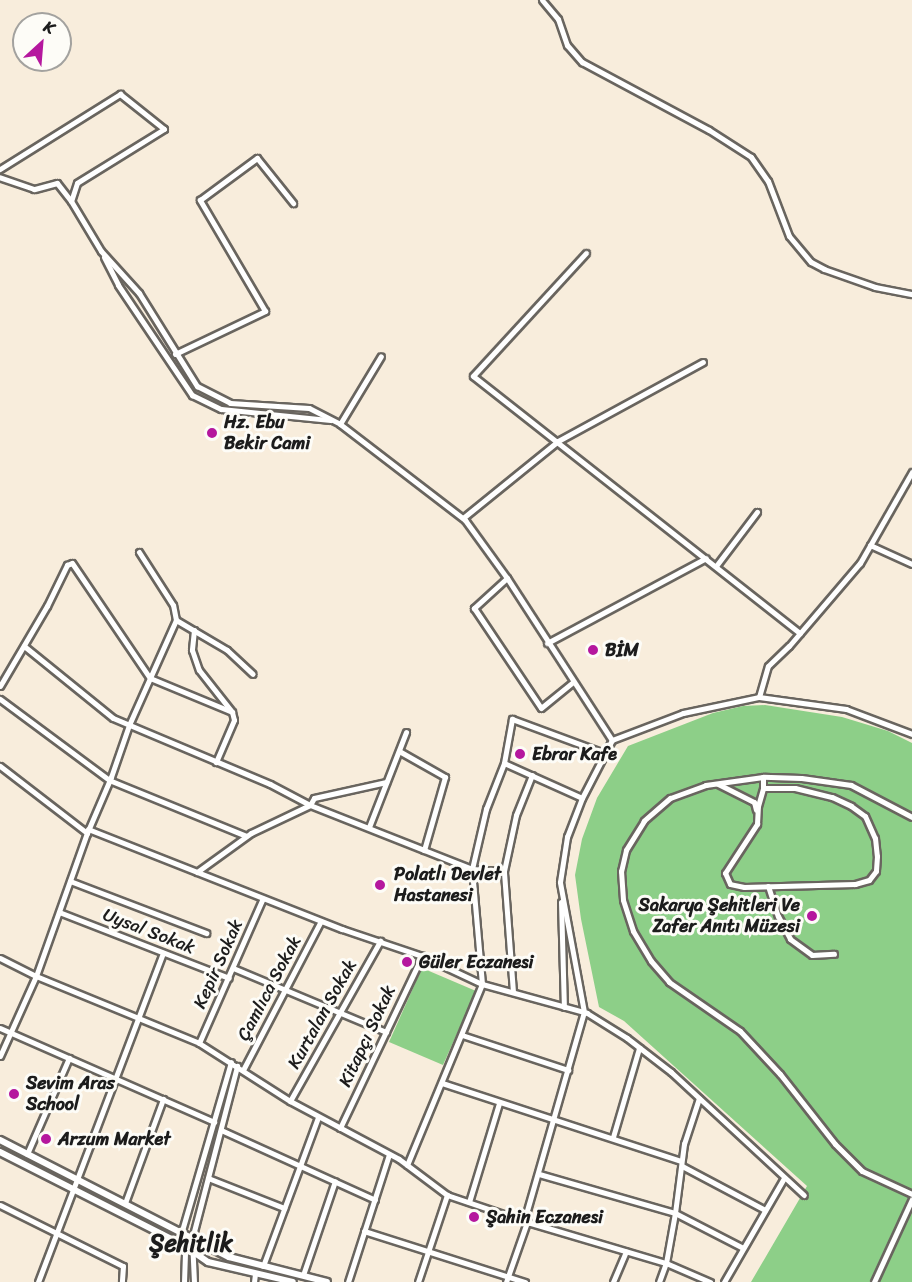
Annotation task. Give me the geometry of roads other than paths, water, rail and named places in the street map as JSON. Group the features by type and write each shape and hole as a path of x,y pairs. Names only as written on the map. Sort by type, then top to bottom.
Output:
{"street":[{"path":"542,0 555,14 567,45 582,62 709,130 751,157 768,181 792,242 811,262 875,287 912,294"},
{"path":"0,169 120,94 164,129 77,183 71,201"},
{"path":"176,354 265,311 200,200 257,158 293,203"},
{"path":"0,177 33,189 57,183 71,201 101,250 118,285 192,395 221,409 315,421 331,420"},
{"path":"101,250 139,293 197,386 230,403 309,408 340,424 463,518 507,579 612,740"},
{"path":"586,254 473,376 800,633"},
{"path":"340,424 381,356"},
{"path":"463,518 558,441 703,362"},
{"path":"759,697 768,666 800,633 860,563 912,471"},
{"path":"716,566 757,512"},
{"path":"870,544 912,564"},
{"path":"0,1056 36,976 129,725 176,620 173,604 139,552"},
{"path":"547,643 706,558"},
{"path":"0,686 67,565 72,563 150,678 232,712"},
{"path":"507,579 474,608 541,708 573,682"},
{"path":"176,620 227,650 253,674"},
{"path":"194,630 192,650 199,670 232,712 234,720 216,762"},
{"path":"24,646 113,718 270,784 310,805 472,869 504,871"},
{"path":"564,1007 560,882 567,837 582,798 612,740 683,713 759,697 846,709 912,734"},
{"path":"0,699 110,780 246,836"},
{"path":"407,1166 482,984 472,869 486,809 504,763 512,720 604,753"},
{"path":"369,827 406,732"},
{"path":"399,751 445,777 424,850"},
{"path":"504,763 582,798"},
{"path":"0,766 88,831 321,921 422,956 482,984 584,1012 627,1038 671,1072 804,1195"},
{"path":"513,992 504,871 516,815 532,775"},
{"path":"763,777 757,824 725,873 730,884 744,887 869,880 876,871 877,856 875,838 865,816 832,797 795,788 763,788"},
{"path":"912,817 851,785 801,778 763,777 716,783 670,798 644,821 626,850 621,871 622,900 633,931 651,962 669,982 740,1031 780,1074 835,1144 862,1171 912,1194"},
{"path":"197,872 246,836 310,805 314,798 386,782"},
{"path":"716,783 753,802 757,815"},
{"path":"70,881 206,933"},
{"path":"507,1279 584,1012 560,882"},
{"path":"768,886 778,916 790,939 812,955 834,954"},
{"name":"Kepir Sokak","path":"199,1042 263,898"},
{"name":"Uysal Sokak","path":"59,912 229,978"},
{"name":"Çamlıca Sokak","path":"243,1070 321,921"},
{"name":"Kurtalan Sokak","path":"290,1101 380,941"},
{"path":"38,1282 164,953"},
{"name":"Kitapçı Sokak","path":"340,1128 422,956"},
{"path":"0,958 36,976 199,1042 290,1101 389,1154 447,1195 525,1222 666,1263 710,1282"},
{"path":"233,968 386,1032"},
{"path":"0,1028 214,1122"},
{"path":"462,1035 568,1070"},
{"path":"614,1137 639,1048"},
{"path":"27,1154 69,1058"},
{"path":"184,1282 184,1246 181,1234 231,1062"},
{"path":"194,1282 195,1253 192,1239 237,1066"},
{"path":"442,1083 499,1103 614,1137 681,1163 765,1210"},
{"path":"662,1281 675,1213 684,1144 699,1098"},
{"path":"125,1203 163,1099"},
{"path":"469,1202 499,1103"},
{"path":"263,1266 318,1117"},
{"path":"221,1130 375,1200"},
{"path":"0,1140 229,1257 327,1282"},
{"path":"0,1152 184,1246 208,1262 293,1282"},
{"path":"348,1282 389,1154"},
{"path":"539,1174 675,1213 743,1248"},
{"path":"208,1178 284,1208"},
{"path":"724,1282 784,1178"},
{"path":"303,1275 335,1181"},
{"path":"418,1282 447,1195"},
{"path":"874,1282 912,1199"},
{"path":"0,1205 123,1266 122,1282"},
{"path":"364,1231 507,1279 525,1282"},
{"path":"613,1282 627,1252"},
{"path":"254,1282 255,1274"}],"place":[{"name":"Hz. Ebu Bekir Cami","path":"212,433"},
{"name":"BİM","path":"593,650"},
{"name":"Ebrar Kafe","path":"520,754"},
{"name":"Polatlı Devlet Hastanesi","path":"380,885"},
{"name":"Sakarya Şehitleri Ve Zafer Anıtı Müzesi","path":"812,916"},
{"name":"Güler Eczanesi","path":"407,962"},
{"name":"Sevim Aras School","path":"14,1094"},
{"name":"Arzum Market","path":"46,1139"},
{"name":"Şahin Eczanesi","path":"474,1217"}],"district":[{"name":"Şehitlik","path":"191,1244"}]}
